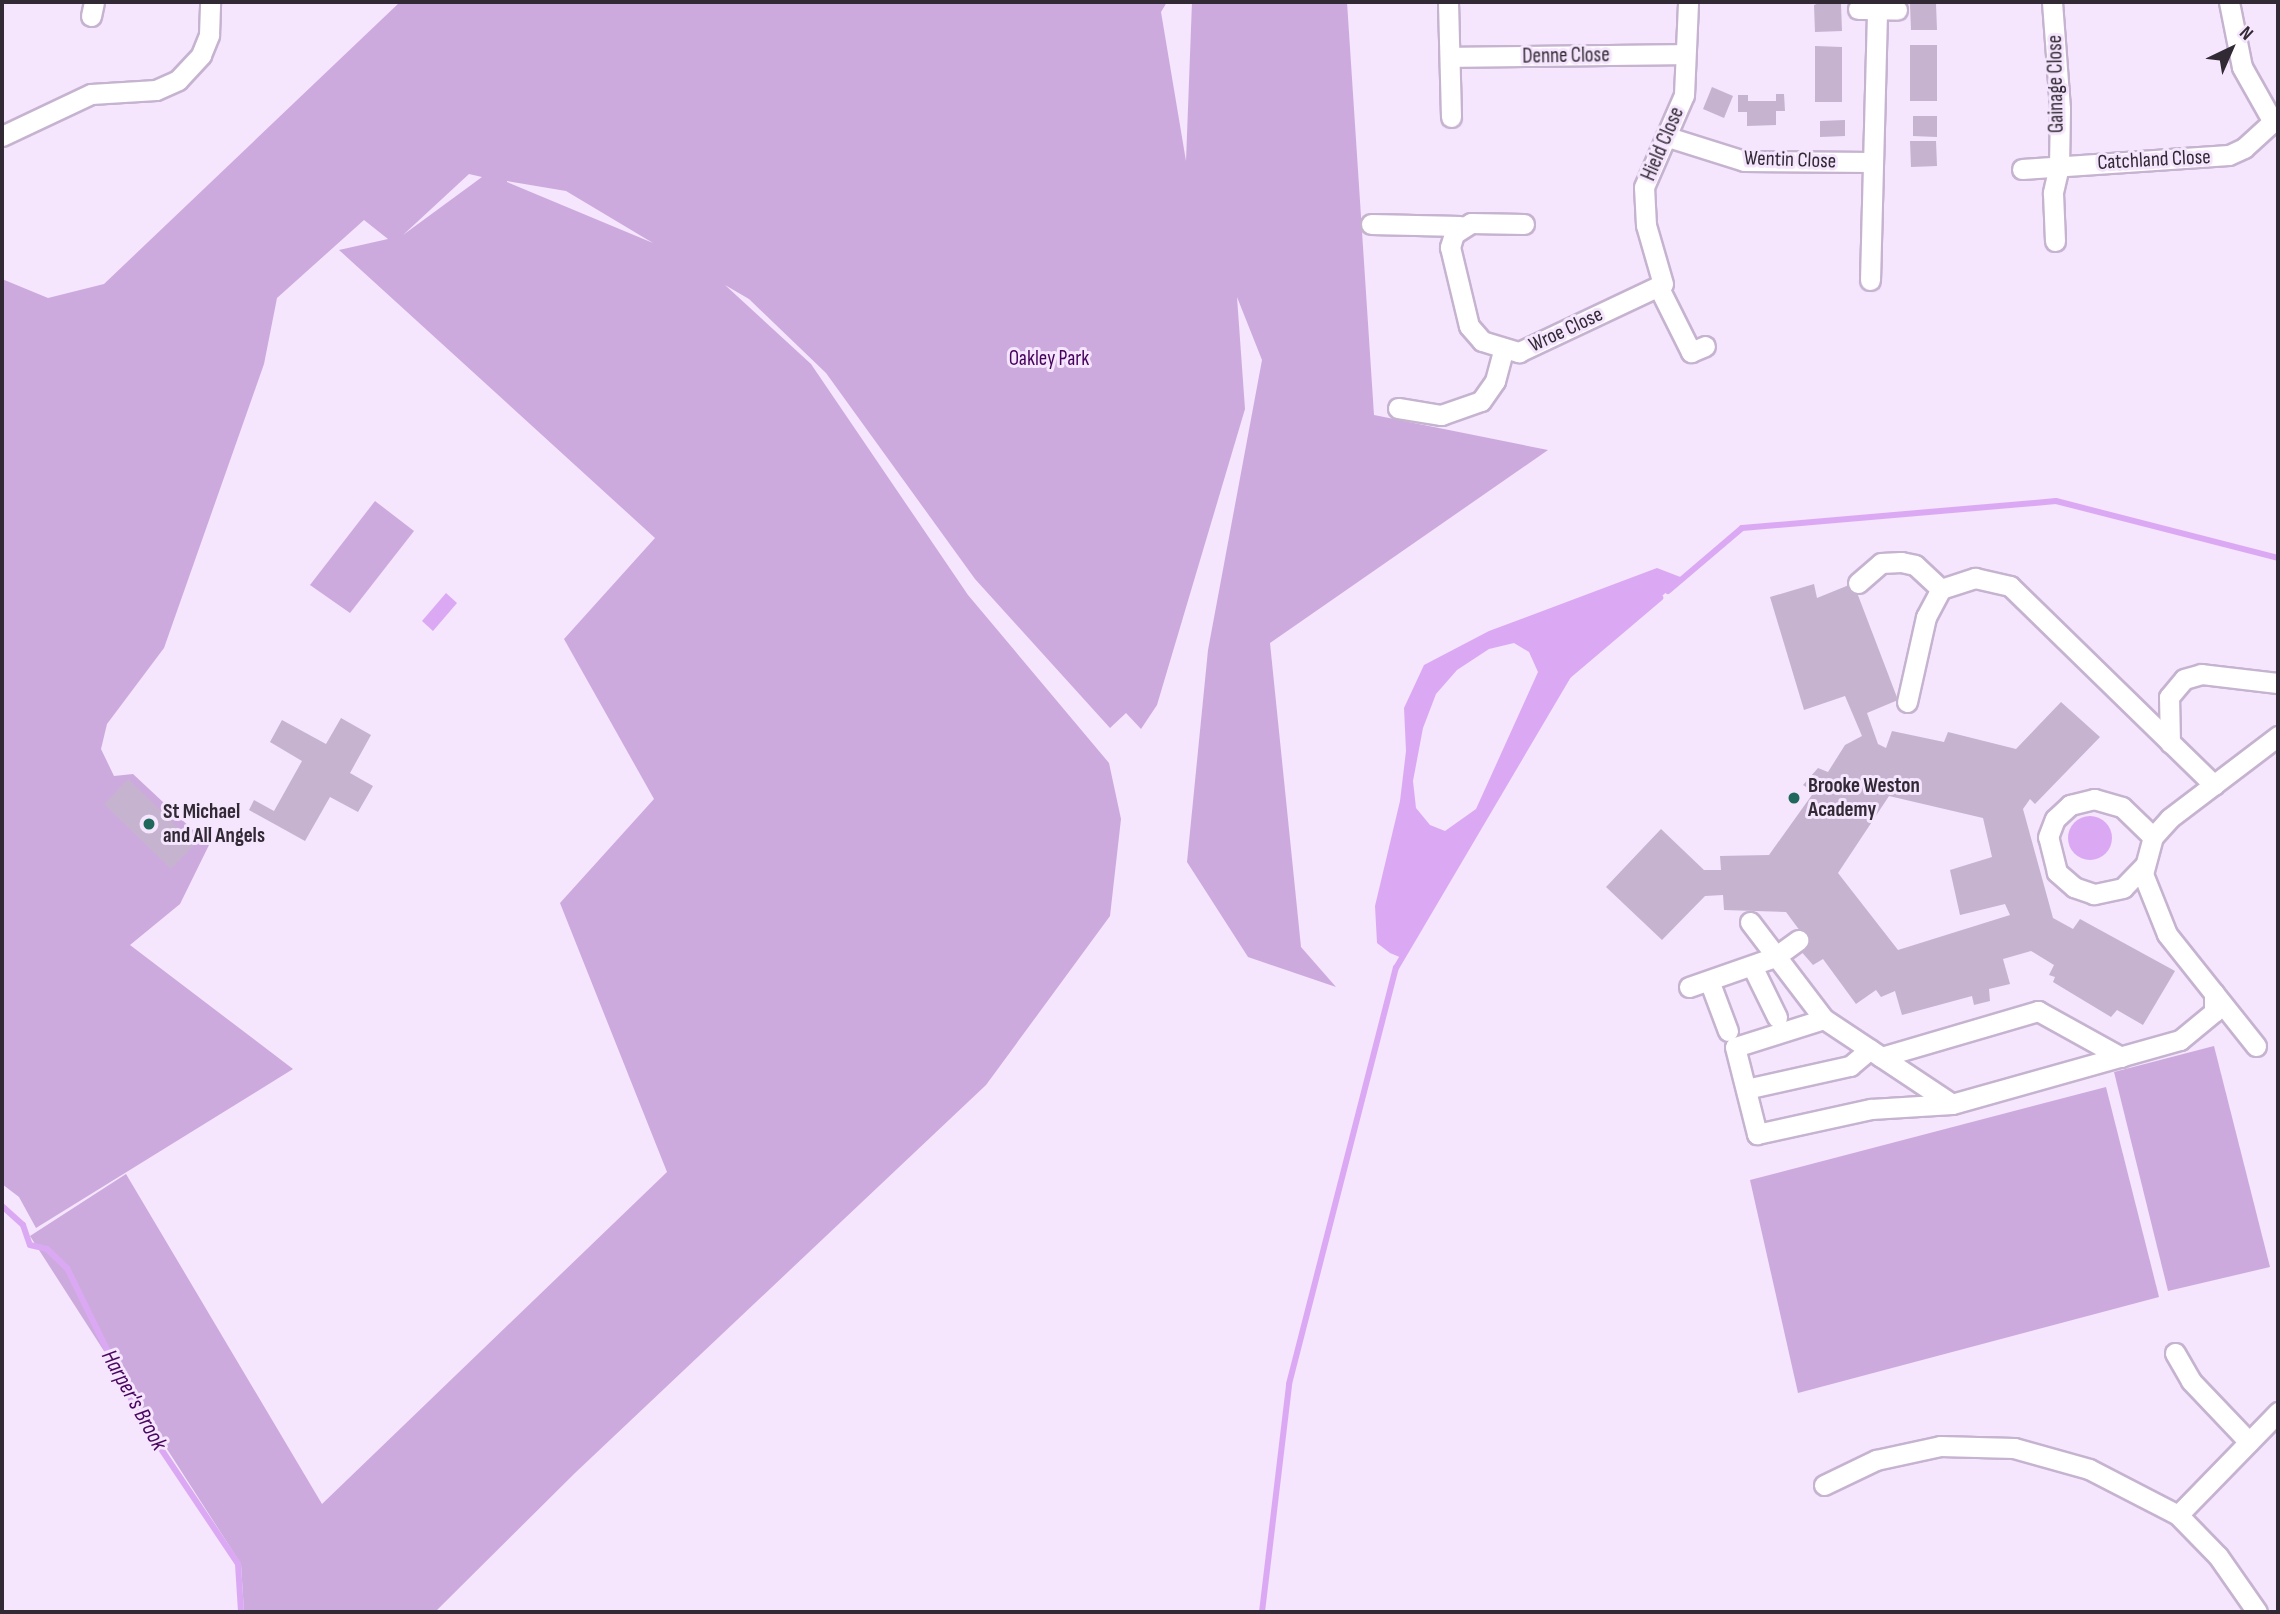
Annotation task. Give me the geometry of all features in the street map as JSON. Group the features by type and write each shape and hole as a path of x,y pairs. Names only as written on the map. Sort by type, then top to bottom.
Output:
{"street":[{"path":"2,136 92,94 156,90 178,80 201,55 209,35 210,2"},
{"path":"1448,2 1451,117"},
{"name":"Hield Close","path":"1688,2 1683,54 1684,95 1644,187 1646,225 1660,285 1691,352 1705,346"},
{"name":"Gainage Close","path":"2052,2 2059,75 2059,166 2053,193 2055,241"},
{"path":"2229,2 2242,67 2276,120"},
{"path":"1870,280 1878,9"},
{"name":"Denne Close","path":"1450,58 1683,54"},
{"name":"Catchland Close","path":"2022,169 2229,155 2244,148 2276,120"},
{"name":"Wentin Close","path":"1668,136 1744,161 1873,162"},
{"path":"1371,224 1524,224"},
{"name":"Wroe Close","path":"1460,226 1450,247 1469,326 1482,341 1504,348 1520,352 1660,285"},
{"path":"1398,408 1441,415 1481,401 1494,381 1504,348"},
{"path":"1857,583 1881,563 1901,562 1915,565 1941,589"},
{"path":"1907,702 1926,617 1941,589 1975,578 2010,586 2214,785"},
{"path":"2170,743 2169,697 2184,679 2201,674 2278,683"},
{"path":"2153,837 2122,807 2094,799 2070,805 2056,819 2048,837 2057,872 2074,887 2094,894 2123,888 2144,866 2153,837 2214,785 2278,736"},
{"path":"2144,866 2151,902 2167,934 2256,1046"},
{"path":"1750,922 1824,1019 1952,1104"},
{"path":"1689,987 1710,983 1775,957 1798,940"},
{"path":"1752,966 1777,1017"},
{"path":"1710,983 1728,1031"},
{"path":"1824,1019 1735,1048 1757,1134 1871,1109 1952,1104 2179,1040 2201,1026 2214,1012 2214,993"},
{"path":"1745,1089 1850,1066 1876,1053 2038,1011 2121,1056"},
{"path":"2175,1353 2192,1381 2249,1442"},
{"path":"2178,1515 2278,1412"},
{"path":"1824,1485 1876,1460 1940,1446 2014,1448 2089,1469 2178,1515 2218,1556 2258,1612"}],"green space":[{"name":"Oakley Park","path":"400,2 1167,2 1161,12 1186,161 1192,2 1347,2 1374,415 1548,450 1270,643 1301,947 1336,987 1248,957 1187,862 1208,650 1262,360 1237,297 1245,409 1157,705 1141,729 1126,713 1110,728 975,579 826,373 749,299 725,285 811,364 968,595 1109,763 1121,819 1110,916 986,1085 575,1473 435,1612 244,1612 241,1564 30,1236 126,1174 322,1504 667,1172 560,903 654,799 564,639 655,538 339,250 388,239 364,220 277,298 264,364 164,648 107,724 101,749 114,776 133,774 209,845 180,904 130,945 293,1069 36,1228 19,1197 2,1184 2,279 48,298 104,284","holes":["469,174 482,177 403,235","507,182 566,191 653,243"]},
{"path":"375,501 414,531 350,613 310,585"},
{"path":"2214,1046 2270,1267 2168,1291 2114,1072"},
{"path":"2106,1087 2159,1297 1798,1393 1750,1180"}],"shaded area":[{"path":"1657,568 1683,578 1568,676 1402,958 1377,943 1375,906 1400,801 1406,751 1404,708 1424,665 1489,631","holes":["1514,643 1529,652 1538,672 1476,809 1445,831 1430,825 1416,808 1413,781 1423,728 1436,694 1457,670 1489,649"]},
{"path":"446,593 457,603 433,631 422,621"},
{"path":"2090,816 2106,822 2112,838 2106,854 2090,860 2074,854 2068,838 2074,822"}],"building":[{"path":"1822,2 1841,4 1842,31 1815,32 1814,5"},
{"path":"1910,4 1936,4 1937,30 1911,30"},
{"path":"1910,45 1937,45 1937,101 1910,101"},
{"path":"1815,46 1842,47 1842,102 1815,102"},
{"path":"1712,87 1733,96 1724,118 1703,109"},
{"path":"1776,94 1784,94 1785,111 1776,111 1776,125 1747,126 1747,112 1738,112 1738,95 1748,95 1748,101 1776,101"},
{"path":"1913,116 1937,116 1937,137 1913,136"},
{"path":"1845,120 1845,136 1820,137 1820,121"},
{"path":"1910,141 1936,141 1937,166 1911,167"},
{"path":"1814,584 1817,598 1849,585 1852,592 1856,590 1898,700 1867,713 1878,744 1886,748 1892,731 1944,742 1948,732 2016,749 2061,702 2100,737 2035,804 2030,799 2023,809 2053,918 2073,929 2080,919 2175,971 2143,1025 2117,1010 2111,1017 2053,982 2055,977 2049,975 2054,965 2031,951 2003,959 2010,984 1989,989 1990,1001 1974,1005 1972,996 1902,1015 1895,991 1881,997 1876,990 1856,1004 1823,959 1813,965 1799,949 1809,943 1786,912 1724,910 1723,895 1705,896 1662,940 1606,887 1661,829 1704,870 1721,870 1720,856 1769,855 1814,792 1803,785 1818,768 1828,772 1845,745 1862,736 1845,696 1804,710 1770,597","holes":["1889,796 1983,818 1992,857 1950,870 1960,915 2005,904 2010,915 1898,950 1838,873"]},
{"path":"341,718 371,735 350,773 373,786 358,812 330,797 305,841 249,810 254,800 274,811 302,761 270,742 282,720 326,744"},
{"name":"St Michael and All Angels","path":"128,779 195,844 171,869 104,804"}],"waterway":[{"path":"1668,591 1742,528 2056,501 2278,558"},
{"path":"1262,1612 1289,1384 1396,968 1568,676 1660,598"},
{"name":"Harper's Brook","path":"2,1206 23,1225 30,1245 47,1249 67,1268 141,1419 238,1564 241,1612"}],"place":[{"name":"Brooke Weston Academy","path":"1794,798"},
{"name":"St Michael and All Angels","path":"149,824"}]}
